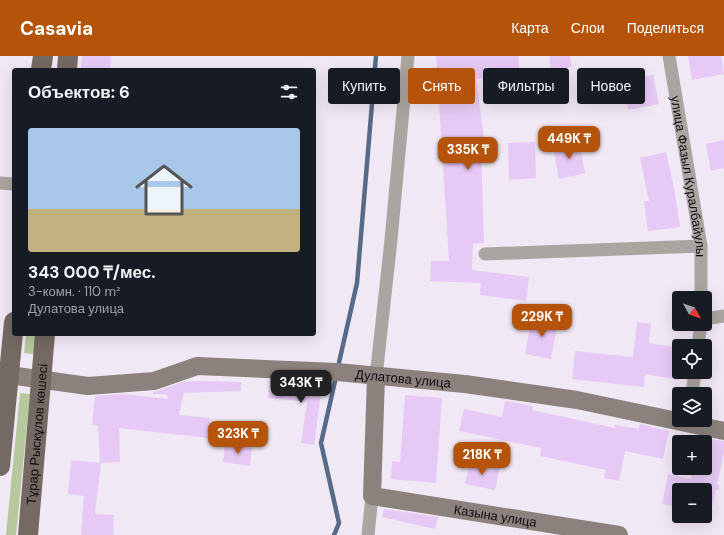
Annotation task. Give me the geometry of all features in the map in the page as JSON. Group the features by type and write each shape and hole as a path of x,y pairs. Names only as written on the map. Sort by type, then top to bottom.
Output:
{"main road":[{"path":"41,68 43,56"},
{"path":"67,68 68,56"},
{"path":"0,466 9,375 9,327"},
{"name":"Тұрар Рыскұлов көшесі","path":"28,535 45,336"}],"street":[{"path":"368,535 372,496 376,377 391,240 408,56"},
{"name":"улица Фазыл Куралбайулы","path":"669,56 701,246 701,291"},
{"path":"0,183 12,184"},
{"path":"485,254 701,246"},
{"path":"712,318 724,316"},
{"name":"Дулатова улица","path":"9,375 88,386 154,381 197,366 337,372 376,377 465,384 577,400 672,419"},
{"name":"Дулатова улица","path":"708,427 724,431"},
{"name":"Казына улица","path":"372,496 619,535"}],"green space":[{"path":"26,336 36,336 34,354 24,353"},
{"path":"20,393 30,394 16,535 6,535"}],"building":[{"path":"82,56 111,56 110,68 81,68"},
{"path":"436,56 518,56 519,68 483,68 483,78 476,79 485,145 481,145 484,243 473,244 472,270 529,277 526,301 480,295 481,283 430,281 431,261 449,261 439,104 475,104 475,68 437,68"},
{"path":"549,56 570,56 572,67 551,68"},
{"path":"688,56 721,56 724,74 692,80"},
{"path":"653,75 659,104 628,110 627,104 645,104 645,77"},
{"path":"724,140 724,168 711,171 706,144"},
{"path":"579,141 585,173 559,179 553,147"},
{"path":"535,142 536,178 509,180 508,143"},
{"path":"666,152 674,188 680,227 648,231 644,201 649,201 640,158"},
{"path":"532,316 558,321 551,359 525,354"},
{"path":"637,322 651,324 649,343 672,347 672,379 645,374 644,387 572,379 575,351 633,357"},
{"path":"271,380 322,386 314,445 301,443 307,402 268,398"},
{"path":"183,382 241,382 241,391 184,393 179,415 210,418 208,438 119,428 120,462 100,463 98,426 92,425 95,396 123,394 168,399 167,394 153,394 153,392"},
{"path":"405,395 442,398 436,483 391,479 392,461 400,462"},
{"path":"505,401 533,406 532,410 615,428 615,425 639,429 640,424 669,431 663,459 625,451 619,481 604,478 606,470 540,456 541,448 459,431 464,409 502,417"},
{"path":"712,439 724,441 724,452 717,484 719,485 719,490 716,490 712,507 712,483 672,483 672,506 662,504 668,474 691,479 692,475 712,475"},
{"path":"225,444 252,448 250,466 223,462"},
{"path":"71,460 101,463 95,514 114,515 113,535 81,535 84,496 68,494"},
{"path":"470,462 500,468 495,490 465,484"},
{"path":"384,509 438,517 435,529 382,517"}],"waterway":[{"path":"338,367 357,283 376,56"},
{"path":"334,535 339,523 321,443 336,377"}]}
